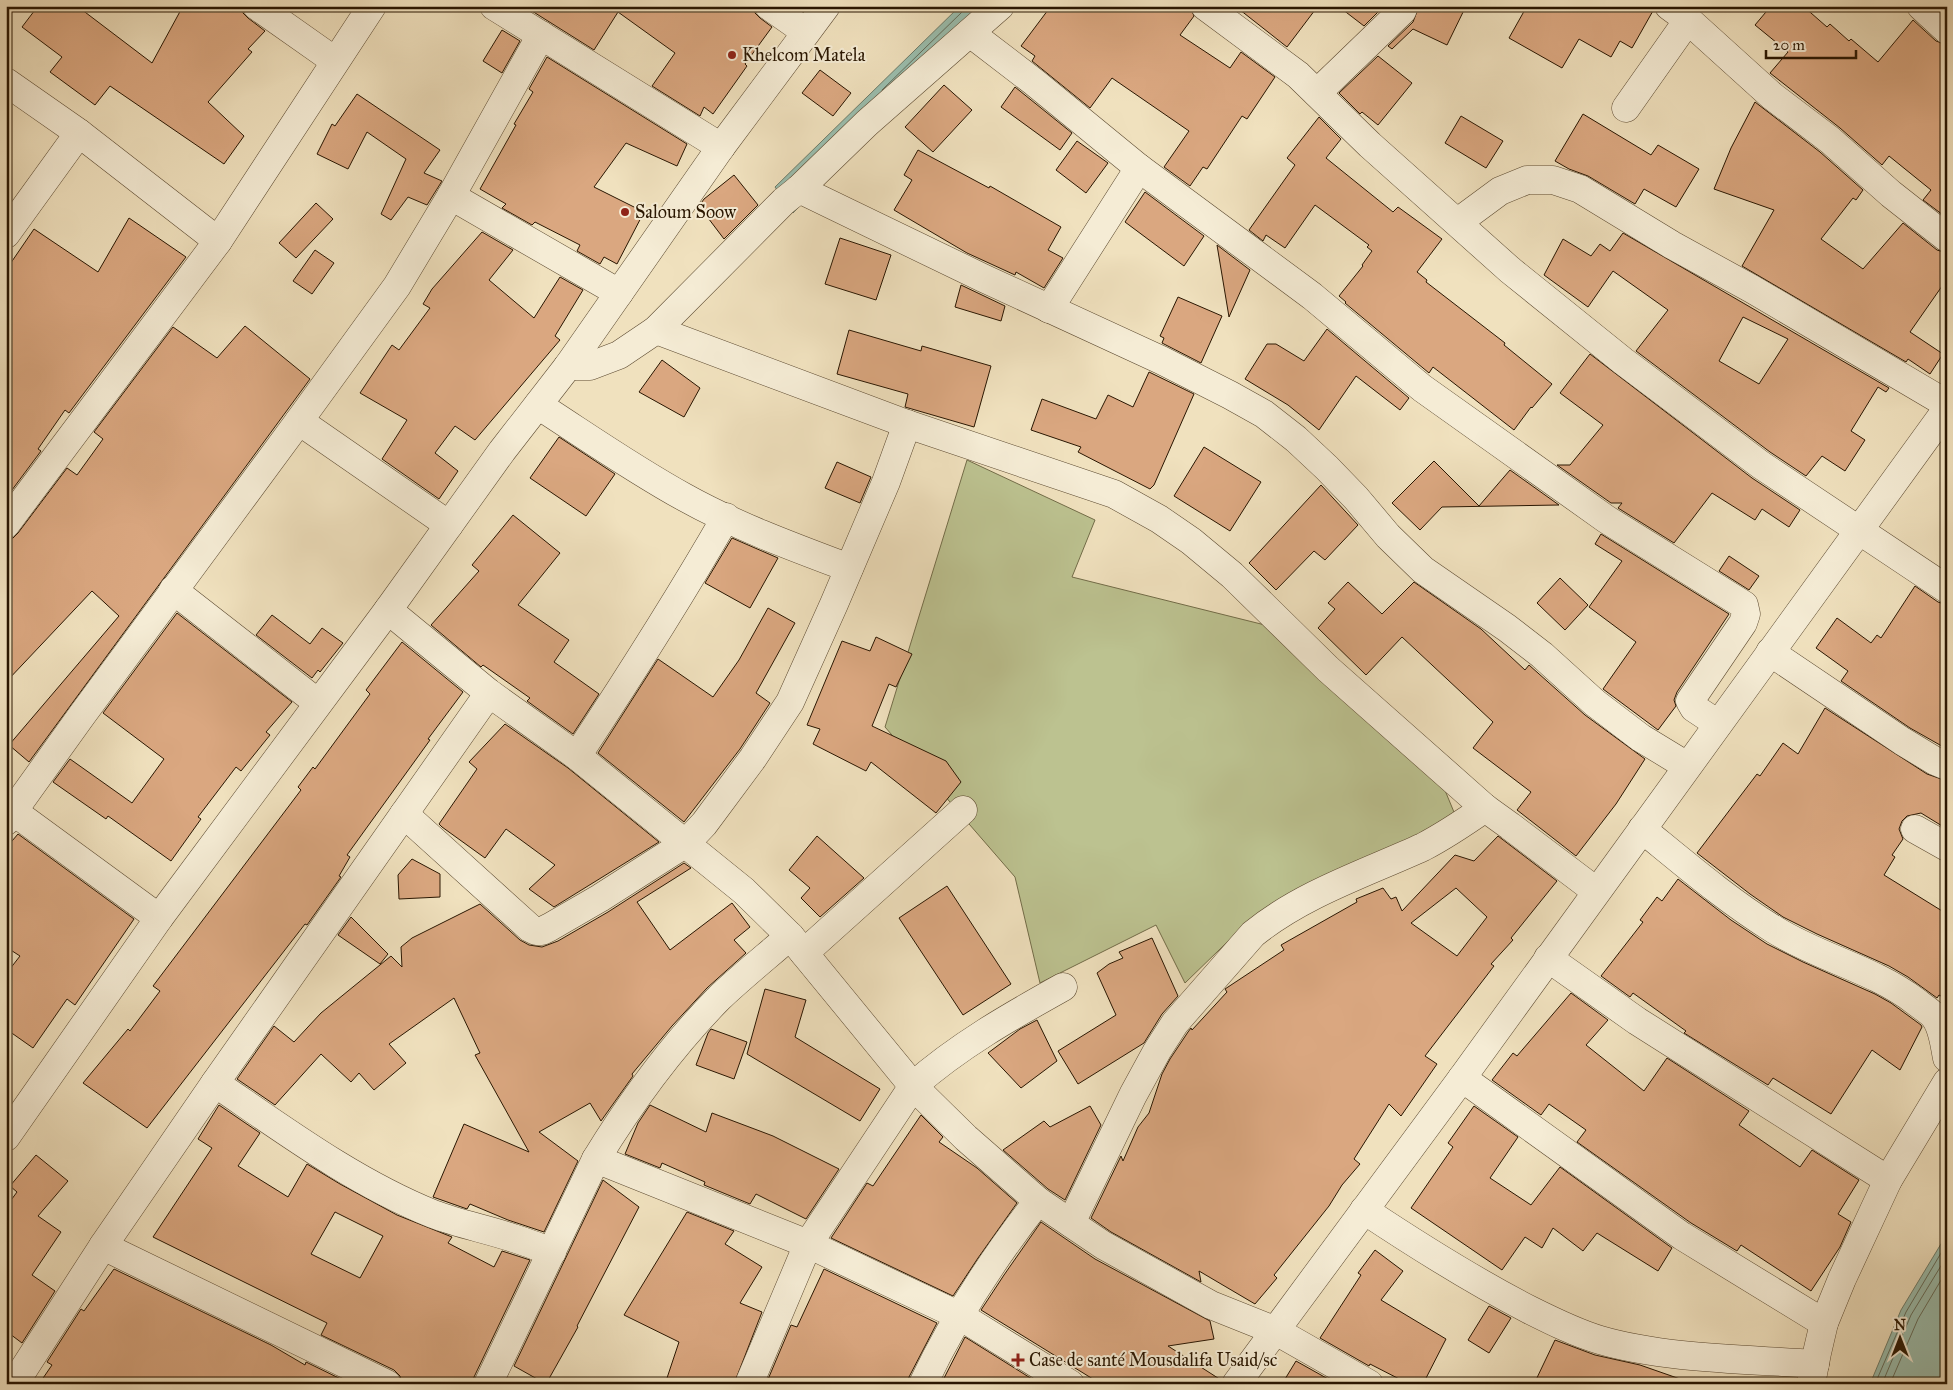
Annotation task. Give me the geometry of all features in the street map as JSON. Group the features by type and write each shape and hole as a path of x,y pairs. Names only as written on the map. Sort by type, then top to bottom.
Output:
{"street":[{"path":"257,6 335,61"},
{"path":"6,524 218,241 372,6"},
{"path":"494,6 721,147"},
{"path":"769,6 806,32"},
{"path":"6,1137 159,918 388,610 502,451 568,366 721,147 826,6"},
{"path":"568,366 590,366 619,355 656,330 784,201 799,189 867,123 1000,6"},
{"path":"1205,6 1298,74 1370,145 1536,292 1623,361 1761,465 1947,589"},
{"path":"1317,93 1402,11 1404,6"},
{"path":"1921,6 1947,30"},
{"path":"1626,108 1679,13 1772,96 1830,140 1891,194 1947,238"},
{"path":"970,33 1034,82 1139,168 1312,296 1422,388 1606,519 1744,605 1746,614 1743,623 1690,702 1694,708 1718,724"},
{"path":"159,918 9,813 300,421 396,286 451,196 541,35"},
{"path":"6,82 79,133 218,241"},
{"path":"6,234 79,133"},
{"path":"1049,309 1139,168"},
{"path":"1458,222 1500,191 1527,180 1552,180 1580,189 1672,245 1752,288 1947,404"},
{"path":"799,189 1049,309 1161,360 1264,414 1296,439 1327,468 1356,498 1388,536 1424,570 1542,655 1595,703 1641,738 1688,766"},
{"path":"451,196 619,294"},
{"path":"656,330 907,424 1114,494 1159,519 1232,575 1328,668 1485,808 1596,892"},
{"path":"538,405 685,498 849,568"},
{"path":"1236,1384 1462,1078 1947,409"},
{"path":"300,421 449,525"},
{"path":"404,814 503,906 536,931 542,931 550,927 600,898 686,843 717,807 782,715 830,613 886,482 907,424"},
{"path":"577,756 636,668 726,517"},
{"path":"173,590 318,704"},
{"path":"388,610 489,694 577,756 744,891 797,945 913,1086 966,1138 1038,1201 1103,1245 1211,1305 1276,1331 1369,1384"},
{"path":"1770,652 1902,741 1947,766"},
{"path":"14,1384 103,1246 214,1083 489,694"},
{"path":"1071,1223 1133,1096 1158,1051 1176,1023 1253,934 1265,924 1308,898 1425,846 1485,808"},
{"path":"488,1384 596,1159 639,1093 696,1023 720,998 797,945 963,810"},
{"path":"1642,829 1707,882 1775,930 1864,972 1909,997 1933,1015 1942,1036 1947,1058"},
{"path":"1915,829 1947,847"},
{"path":"1548,958 1638,1021 1888,1180"},
{"path":"749,1384 808,1244 913,1086 936,1066 972,1041 1028,1006 1063,987"},
{"path":"1462,1078 1682,1236 1824,1323"},
{"path":"1364,1210 1447,1264 1505,1297 1552,1321 1599,1340 1662,1352 1813,1374 1824,1323 1842,1278 1888,1180 1947,1082"},
{"path":"214,1083 320,1155 404,1201 433,1214 476,1229 513,1238 552,1252"},
{"path":"596,1159 808,1244 960,1316 1070,1384"},
{"path":"924,1384 960,1316 1008,1239 1038,1201"},
{"path":"103,1246 387,1384"}],"green space":[{"path":"967,460 1095,520 1072,577 1265,625 1437,771 1456,817 1253,917 1185,983 1156,925 1040,983 1015,877 885,727"}],"water":[{"path":"960,6 1011,6 904,96 793,213 775,187"},
{"path":"1947,1234 1947,1384 1870,1384 1901,1310"}],"building":[{"path":"38,6 77,6 152,63 183,6 242,6 243,13 265,31 248,49 252,52 208,102 244,136 224,164 110,86 95,105 50,72 62,57 22,27"},
{"path":"524,6 754,6 755,13 772,27 745,64 747,66 713,114 704,107 700,116 652,86 675,53 618,12 594,50"},
{"path":"1051,6 1190,6 1194,16 1180,35 1230,68 1241,52 1275,77 1247,119 1242,116 1207,169 1203,167 1190,186 1164,167 1189,131 1112,78 1090,108 1032,61 1035,56 1021,46"},
{"path":"1235,6 1318,6 1287,47"},
{"path":"1338,6 1384,6 1364,26"},
{"path":"1419,6 1466,6 1447,45 1413,29 1392,49 1388,46 1413,22"},
{"path":"1527,6 1654,6 1654,9 1632,48 1620,41 1611,57 1579,39 1562,68 1509,38"},
{"path":"1771,6 1803,6 1827,27 1830,24 1849,41 1851,39 1878,62 1913,20 1936,41 1947,45 1947,218 1923,200 1931,190 1889,156 1882,165 1840,128 1770,73 1788,52 1755,25"},
{"path":"502,30 520,41 502,73 483,61"},
{"path":"1378,56 1412,83 1378,125 1362,112 1360,114 1339,93"},
{"path":"547,57 687,144 677,166 626,143 594,187 644,212 617,264 604,257 600,264 577,251 580,245 535,222 532,225 502,208 506,204 480,189 533,92 529,89"},
{"path":"820,70 851,93 833,116 802,93"},
{"path":"944,85 972,110 933,152 905,127"},
{"path":"1015,87 1072,133 1060,150 1001,107"},
{"path":"357,94 440,150 424,173 442,181 427,205 408,197 391,220 381,214 406,159 367,132 348,169 317,154 332,124 335,126"},
{"path":"1755,102 1820,152 1863,190 1856,200 1853,198 1821,239 1863,269 1903,223 1937,250 1947,253 1947,279 1910,332 1943,354 1930,374 1908,359 1906,362 1742,266 1774,210 1714,189 1731,148"},
{"path":"1583,114 1651,155 1658,145 1699,169 1676,207 1644,189 1635,204 1588,176 1555,161"},
{"path":"1461,116 1503,141 1486,168 1445,143"},
{"path":"1319,117 1341,139 1326,158 1393,212 1398,207 1442,239 1417,272 1427,280 1426,282 1505,343 1504,345 1552,384 1531,407 1514,430 1433,367 1429,373 1339,296 1363,266 1372,251 1367,247 1369,245 1315,205 1285,248 1266,235 1263,241 1249,230 1295,165 1287,158"},
{"path":"1077,141 1108,163 1086,193 1056,170"},
{"path":"918,150 989,188 990,186 1061,227 1048,250 1063,258 1044,288 1016,272 1015,275 967,253 894,210 912,180 904,175"},
{"path":"734,175 758,205 724,239 699,206 704,199"},
{"path":"1145,192 1204,236 1184,266 1125,222"},
{"path":"316,203 333,219 296,258 279,243"},
{"path":"129,218 186,257 69,413 65,410 38,449 41,451 6,498 6,270 34,229 98,272"},
{"path":"482,232 513,250 489,280 534,318 560,277 583,290 555,336 560,340 475,440 455,426 435,453 458,471 439,499 382,459 407,420 360,393 392,345 399,350 430,308 423,304 432,289"},
{"path":"1623,233 1889,388 1886,392 1878,387 1851,431 1865,440 1845,471 1822,456 1806,476 1770,452 1636,351 1668,310 1613,271 1588,307 1544,275 1563,239 1591,256 1600,244 1610,251","holes":["1743,317 1788,339 1759,384 1719,361"]},
{"path":"840,238 891,255 876,300 825,284"},
{"path":"1217,245 1250,270 1229,317"},
{"path":"315,250 334,263 312,294 293,281"},
{"path":"961,285 1005,306 1001,321 955,307"},
{"path":"1178,297 1222,316 1201,363 1162,343 1164,338 1160,336"},
{"path":"245,326 310,379 29,762 9,745 119,616 92,591 6,682 6,539 13,538 18,533 67,468 77,475 103,439 94,432 173,327 217,358"},
{"path":"1327,329 1409,398 1400,410 1356,376 1319,430 1288,405 1245,379 1267,344 1276,344 1304,361"},
{"path":"849,330 921,351 922,346 991,366 974,427 905,407 908,394 837,374"},
{"path":"1590,354 1752,478 1800,510 1789,527 1762,509 1755,520 1712,493 1674,543 1618,508 1622,503 1611,503 1557,465 1570,465 1603,425 1560,393"},
{"path":"662,360 700,388 684,417 639,392"},
{"path":"1149,372 1194,394 1154,485 1150,489 1078,452 1081,447 1031,430 1042,399 1096,419 1108,395 1133,407"},
{"path":"559,437 615,474 586,516 530,478"},
{"path":"1204,447 1261,482 1230,531 1174,496"},
{"path":"1434,461 1479,506 1510,470 1559,505 1442,507 1420,530 1392,503"},
{"path":"837,462 871,477 860,503 825,488"},
{"path":"1321,485 1358,525 1325,560 1314,551 1276,590 1249,563"},
{"path":"513,515 560,553 518,605 569,640 554,662 599,694 573,734 527,701 530,698 483,665 481,667 431,625 479,571 472,565"},
{"path":"1601,534 1729,614 1677,692 1674,700 1676,706 1658,730 1603,689 1636,642 1589,607 1622,561 1595,544"},
{"path":"732,538 778,558 750,608 705,583"},
{"path":"1729,556 1759,576 1749,590 1719,571"},
{"path":"1560,578 1588,605 1565,630 1537,603"},
{"path":"1348,582 1382,614 1414,582 1481,629 1525,670 1529,665 1585,715 1645,759 1616,804 1576,856 1517,810 1531,792 1473,748 1493,722 1402,637 1366,675 1318,628 1335,609 1328,603"},
{"path":"1915,586 1938,602 1947,605 1947,749 1910,728 1841,681 1848,671 1816,648 1837,618 1871,643 1877,635 1881,638"},
{"path":"768,608 795,623 756,693 770,703 740,749 684,822 598,753 658,659 713,697 739,660"},
{"path":"177,613 292,702 266,732 270,735 241,771 236,767 198,817 201,819 171,861 108,816 106,819 53,782 70,759 132,803 164,759 103,713"},
{"path":"272,615 310,644 322,628 343,643 320,672 318,670 312,678 256,635"},
{"path":"876,637 912,654 896,687 889,684 872,726 946,761 961,782 936,813 871,762 866,771 813,744 820,729 807,725 842,641 870,651"},
{"path":"402,642 463,692 347,855 350,857 339,876 341,877 307,925 305,924 147,1128 83,1083 128,1029 130,1031 160,991 153,986 301,790 298,787 313,767 315,769 370,694 366,690"},
{"path":"1825,708 1927,774 1947,781 1947,829 1921,813 1907,816 1902,821 1899,829 1903,839 1892,855 1895,857 1884,875 1947,914 1947,999 1939,995 1937,998 1889,966 1783,917 1697,853 1757,774 1760,776 1783,743 1798,754"},
{"path":"505,724 568,768 659,842 554,907 529,889 555,865 506,829 485,858 442,827 439,824 477,769 469,762"},
{"path":"18,834 134,919 75,1005 67,999 33,1048 6,1029 6,974 20,956 6,947 6,848"},
{"path":"817,836 864,878 820,917 801,898 810,888 789,870"},
{"path":"1498,836 1557,881 1511,938 1513,940 1491,964 1494,966 1425,1056 1437,1064 1401,1116 1389,1104 1354,1159 1360,1164 1274,1275 1277,1278 1255,1304 1199,1271 1201,1282 1111,1232 1091,1218 1121,1156 1123,1161 1138,1127 1149,1113 1162,1074 1170,1059 1191,1028 1192,1030 1227,992 1225,989 1284,950 1281,945 1357,902 1356,899 1383,888 1391,899 1396,897 1402,911 1455,855 1474,861","holes":["1456,888 1487,917 1457,956 1411,923"]},
{"path":"412,859 440,874 440,897 399,899 398,875"},
{"path":"684,863 691,868 637,902 670,950 732,903 750,927 734,940 746,953 707,988 672,1026 632,1074 633,1076 601,1121 590,1103 539,1132 578,1161 544,1232 508,1220 470,1204 467,1209 433,1197 464,1124 529,1152 475,1055 480,1053 454,998 389,1044 406,1063 374,1090 359,1073 351,1082 321,1054 275,1105 237,1079 274,1026 294,1042 321,1013 391,956 402,967 401,947 412,938 480,904 520,940 529,945 542,947 558,941 608,912"},
{"path":"1678,879 1731,920 1767,944 1875,994 1921,1025 1922,1027 1900,1070 1872,1050 1831,1114 1773,1078 1768,1085 1684,1033 1686,1031 1633,993 1630,997 1601,976 1643,922 1640,920 1657,897 1662,901"},
{"path":"947,886 1011,984 963,1015 899,918"},
{"path":"351,917 388,954 380,964 338,935"},
{"path":"1152,938 1178,996 1162,1014 1144,1043 1078,1084 1058,1051 1116,1015 1097,973 1109,964 1123,958 1119,952"},
{"path":"765,989 806,1000 795,1037 880,1089 860,1121 747,1054"},
{"path":"1571,993 1608,1020 1586,1045 1644,1091 1667,1058 1749,1111 1739,1125 1800,1167 1812,1150 1859,1180 1838,1214 1851,1222 1840,1247 1811,1291 1741,1245 1737,1251 1691,1223 1577,1142 1586,1130 1549,1104 1541,1115 1492,1080 1513,1053 1517,1056"},
{"path":"1037,1020 1057,1061 1021,1088 988,1053 1020,1029"},
{"path":"711,1029 747,1042 734,1079 696,1065"},
{"path":"219,1105 260,1133 238,1166 288,1197 307,1164 397,1215 452,1237 448,1243 494,1267 502,1251 530,1260 474,1377 473,1384 402,1384 400,1376 394,1370 321,1335 327,1323 153,1237 212,1148 198,1139","holes":["335,1212 383,1236 360,1278 311,1254"]},
{"path":"650,1105 706,1132 712,1113 773,1136 839,1169 806,1219 756,1194 750,1204 704,1185 705,1182 662,1163 660,1168 625,1154 638,1123"},
{"path":"1090,1106 1101,1125 1065,1200 1048,1189 1003,1150 1044,1121 1050,1127"},
{"path":"1474,1106 1518,1137 1490,1178 1531,1205 1560,1167 1672,1248 1658,1271 1597,1233 1583,1251 1553,1228 1542,1248 1525,1237 1502,1270 1411,1208 1453,1147 1448,1143"},
{"path":"921,1115 943,1137 939,1142 977,1168 1017,1203 953,1296 831,1238 867,1183 873,1186"},
{"path":"36,1155 68,1181 38,1216 61,1232 32,1275 55,1291 22,1343 6,1331 6,1207 17,1192 10,1186"},
{"path":"603,1180 639,1207 578,1327 546,1384 514,1366"},
{"path":"687,1212 734,1231 725,1244 762,1267 740,1303 762,1312 734,1384 665,1384 679,1342 624,1315"},
{"path":"1041,1222 1095,1259 1210,1321 1214,1339 1168,1346 1221,1380 1221,1384 1101,1384 981,1310"},
{"path":"1375,1250 1403,1271 1381,1300 1446,1339 1423,1384 1409,1384 1370,1364 1369,1366 1320,1338 1361,1275 1358,1273"},
{"path":"114,1269 271,1345 305,1365 306,1362 351,1384 39,1384 52,1365 47,1362 81,1309 84,1311"},
{"path":"824,1269 937,1323 909,1377 908,1384 766,1384 791,1325 797,1327"},
{"path":"1489,1306 1511,1318 1489,1353 1468,1340"},
{"path":"965,1337 1040,1384 941,1384"},
{"path":"1555,1340 1595,1355 1640,1365 1683,1380 1683,1384 1534,1384"},
{"path":"1296,1361 1337,1384 1282,1384"}],"place":[{"name":"Khelcom Matela","path":"732,55"},
{"name":"Saloum Soow","path":"625,212"},
{"name":"Case de santé Mousdalifa Usaid/sc","path":"1018,1360"}]}
